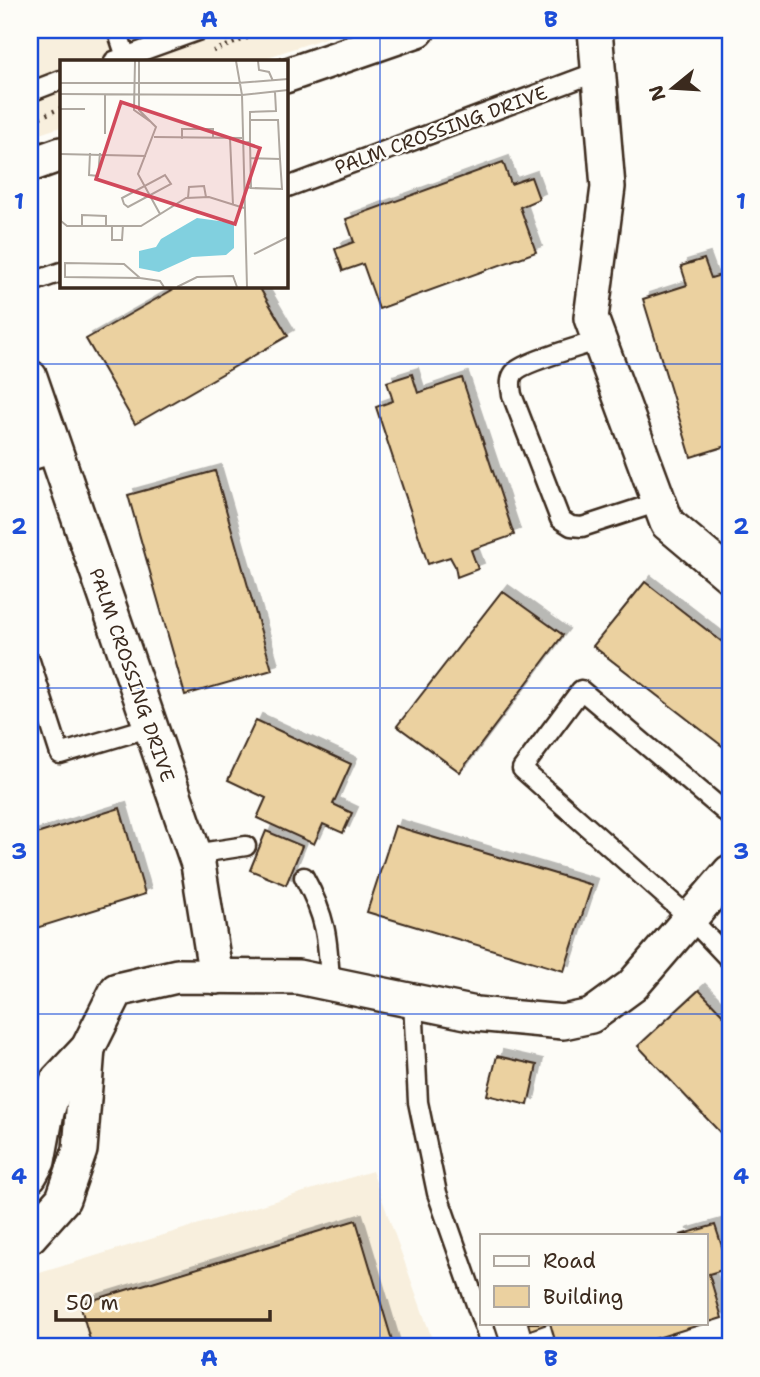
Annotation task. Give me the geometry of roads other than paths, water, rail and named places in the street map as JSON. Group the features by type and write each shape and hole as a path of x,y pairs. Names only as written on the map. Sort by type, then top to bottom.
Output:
{"street":[{"path":"287,75 416,30"},
{"path":"595,30 608,187 591,318 667,523 730,576"},
{"path":"30,165 60,154"},
{"name":"PALM CROSSING DRIVE","path":"30,377 43,457 150,727 198,864 216,976"},
{"path":"30,1175 38,1161 47,1112 57,1081 88,1048 117,990 177,976 298,977 477,1014 563,1022 591,1016 632,986 730,872"},
{"path":"30,1236 63,1199 80,1150 88,1048"}],"lane":[{"path":"117,30 120,59 200,30"},
{"name":"PALM CROSSING DRIVE","path":"287,187 597,72"},
{"path":"30,92 60,80"},
{"path":"30,283 60,272"},
{"path":"599,340 515,371 510,382 512,395 560,519 571,526 582,527 659,502"},
{"path":"30,661 60,754 150,727"},
{"path":"730,816 581,690 522,769 691,919 730,960"},
{"path":"194,854 246,846"},
{"path":"304,877 319,904 325,923 330,984"},
{"path":"413,1001 418,1102 437,1193 480,1316"},
{"path":"483,1324 491,1347"}]}
